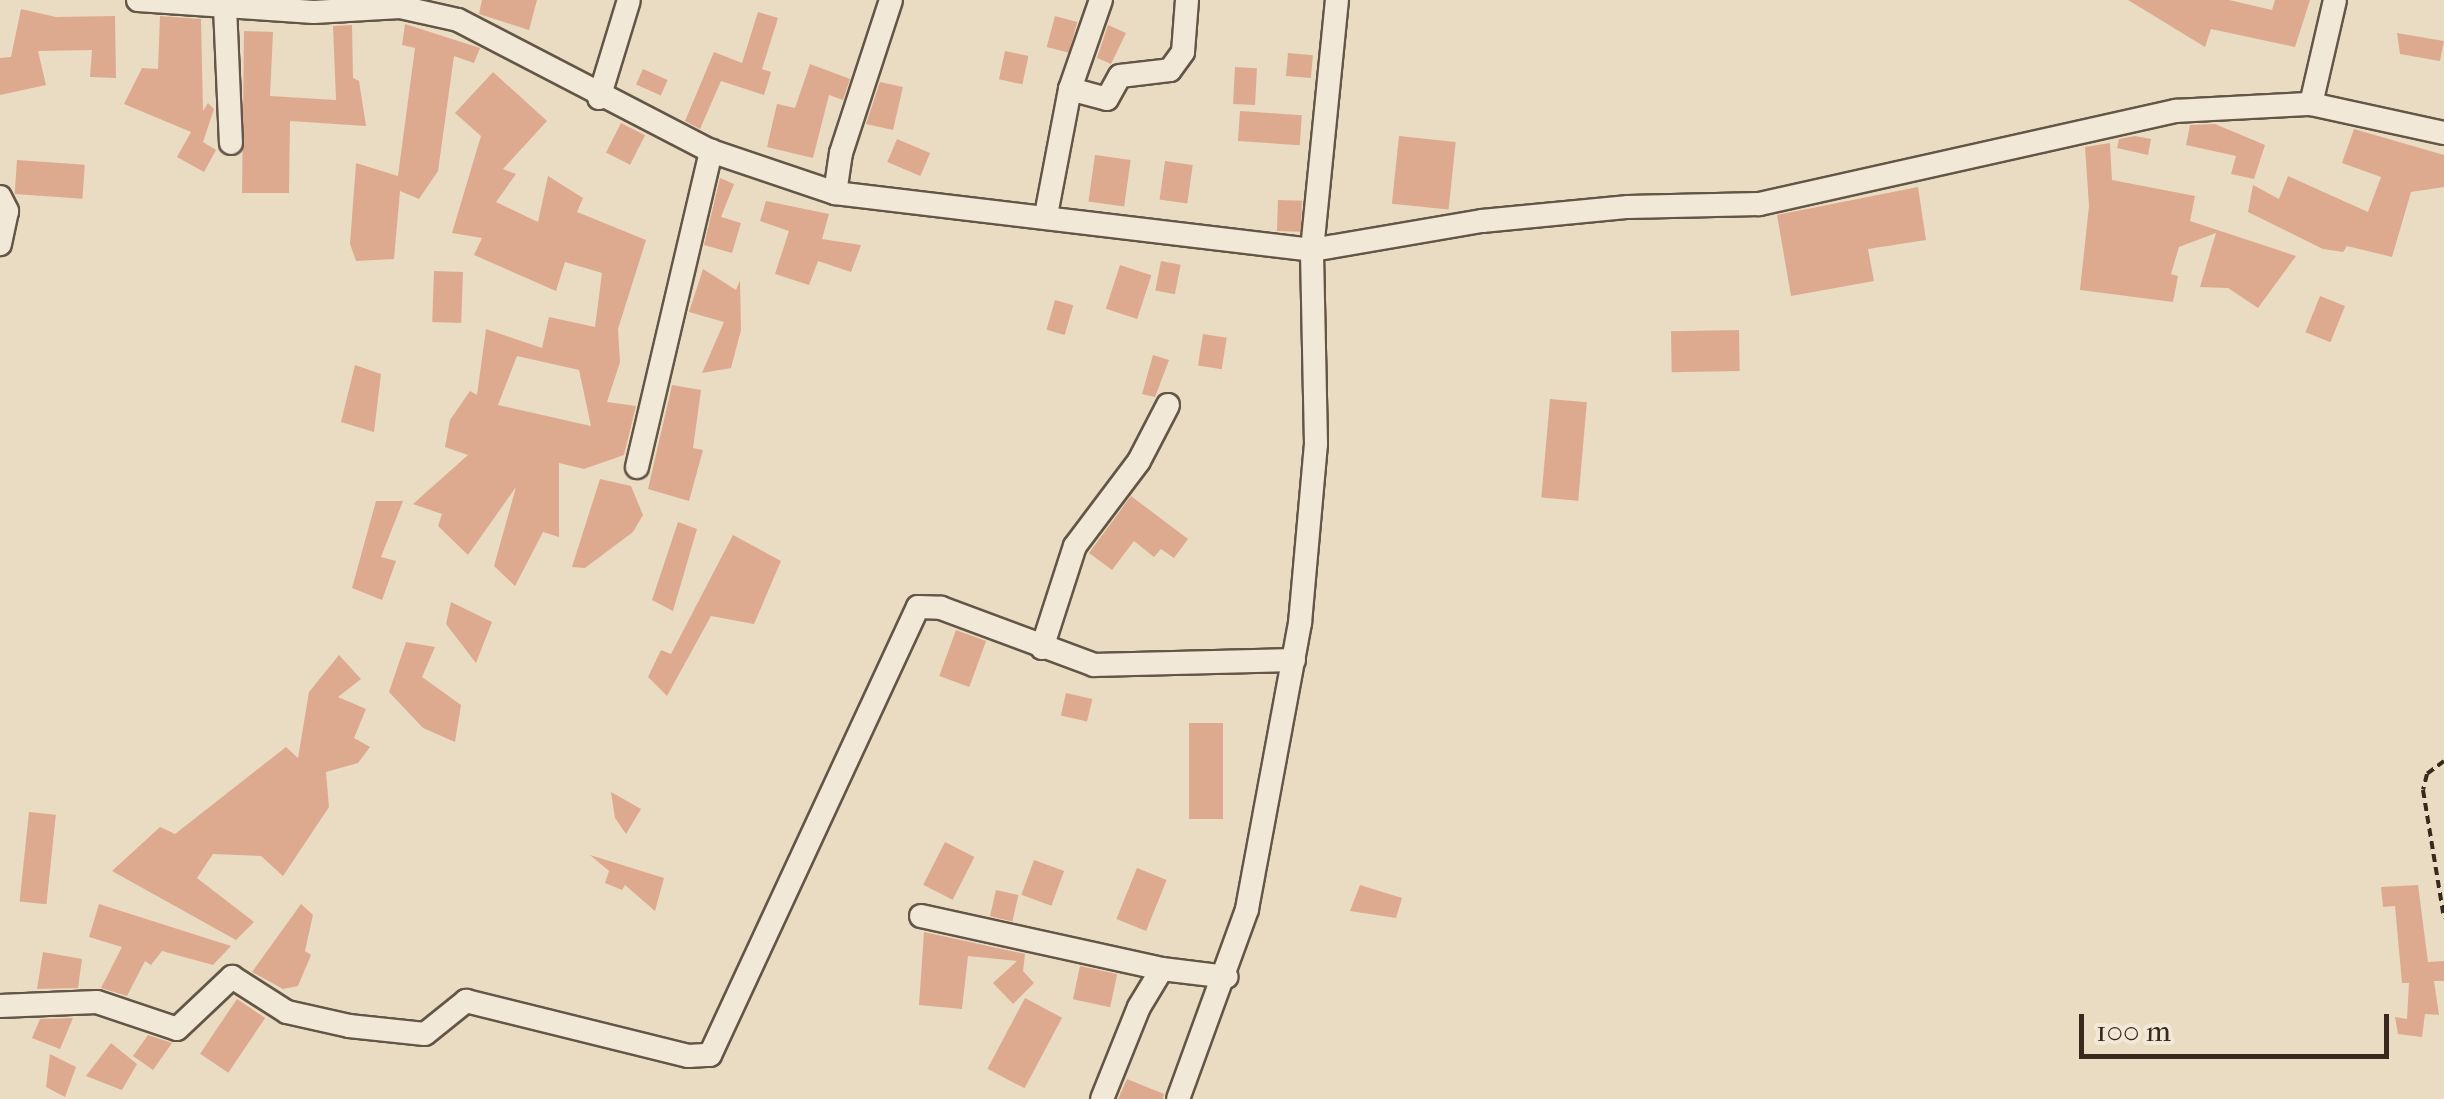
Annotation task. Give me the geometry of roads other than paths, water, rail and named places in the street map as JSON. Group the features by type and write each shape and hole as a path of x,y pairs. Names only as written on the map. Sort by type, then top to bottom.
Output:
{"street":[{"path":"138,0 314,12 400,6 458,20 599,98 711,150 835,193 1046,215 1312,250 1482,221 1628,207 1759,204 2176,111 2311,104 2444,133"},
{"path":"599,98 629,0"},
{"path":"835,193 840,154 891,0"},
{"path":"1046,215 1070,90 1101,0"},
{"path":"1070,90 1107,100 1120,76 1170,70 1182,52 1188,0"},
{"path":"1178,1099 1227,977 1266,833 1294,660 1316,444 1312,250 1337,0"},
{"path":"2311,104 2335,0"},
{"path":"225,6 231,143"},
{"path":"637,467 711,150"},
{"path":"0,197 8,211 0,244"},
{"path":"1042,648 1075,546 1147,449 1168,405"},
{"path":"0,1006 96,1002 177,1029 232,976 287,1012 349,1026 426,1034 466,1001 688,1056 710,1055 918,607 941,608 1042,648 1119,666 1294,660"},
{"path":"921,916 1162,969 1227,977"},
{"path":"1102,1099 1139,1007 1162,969"}]}
